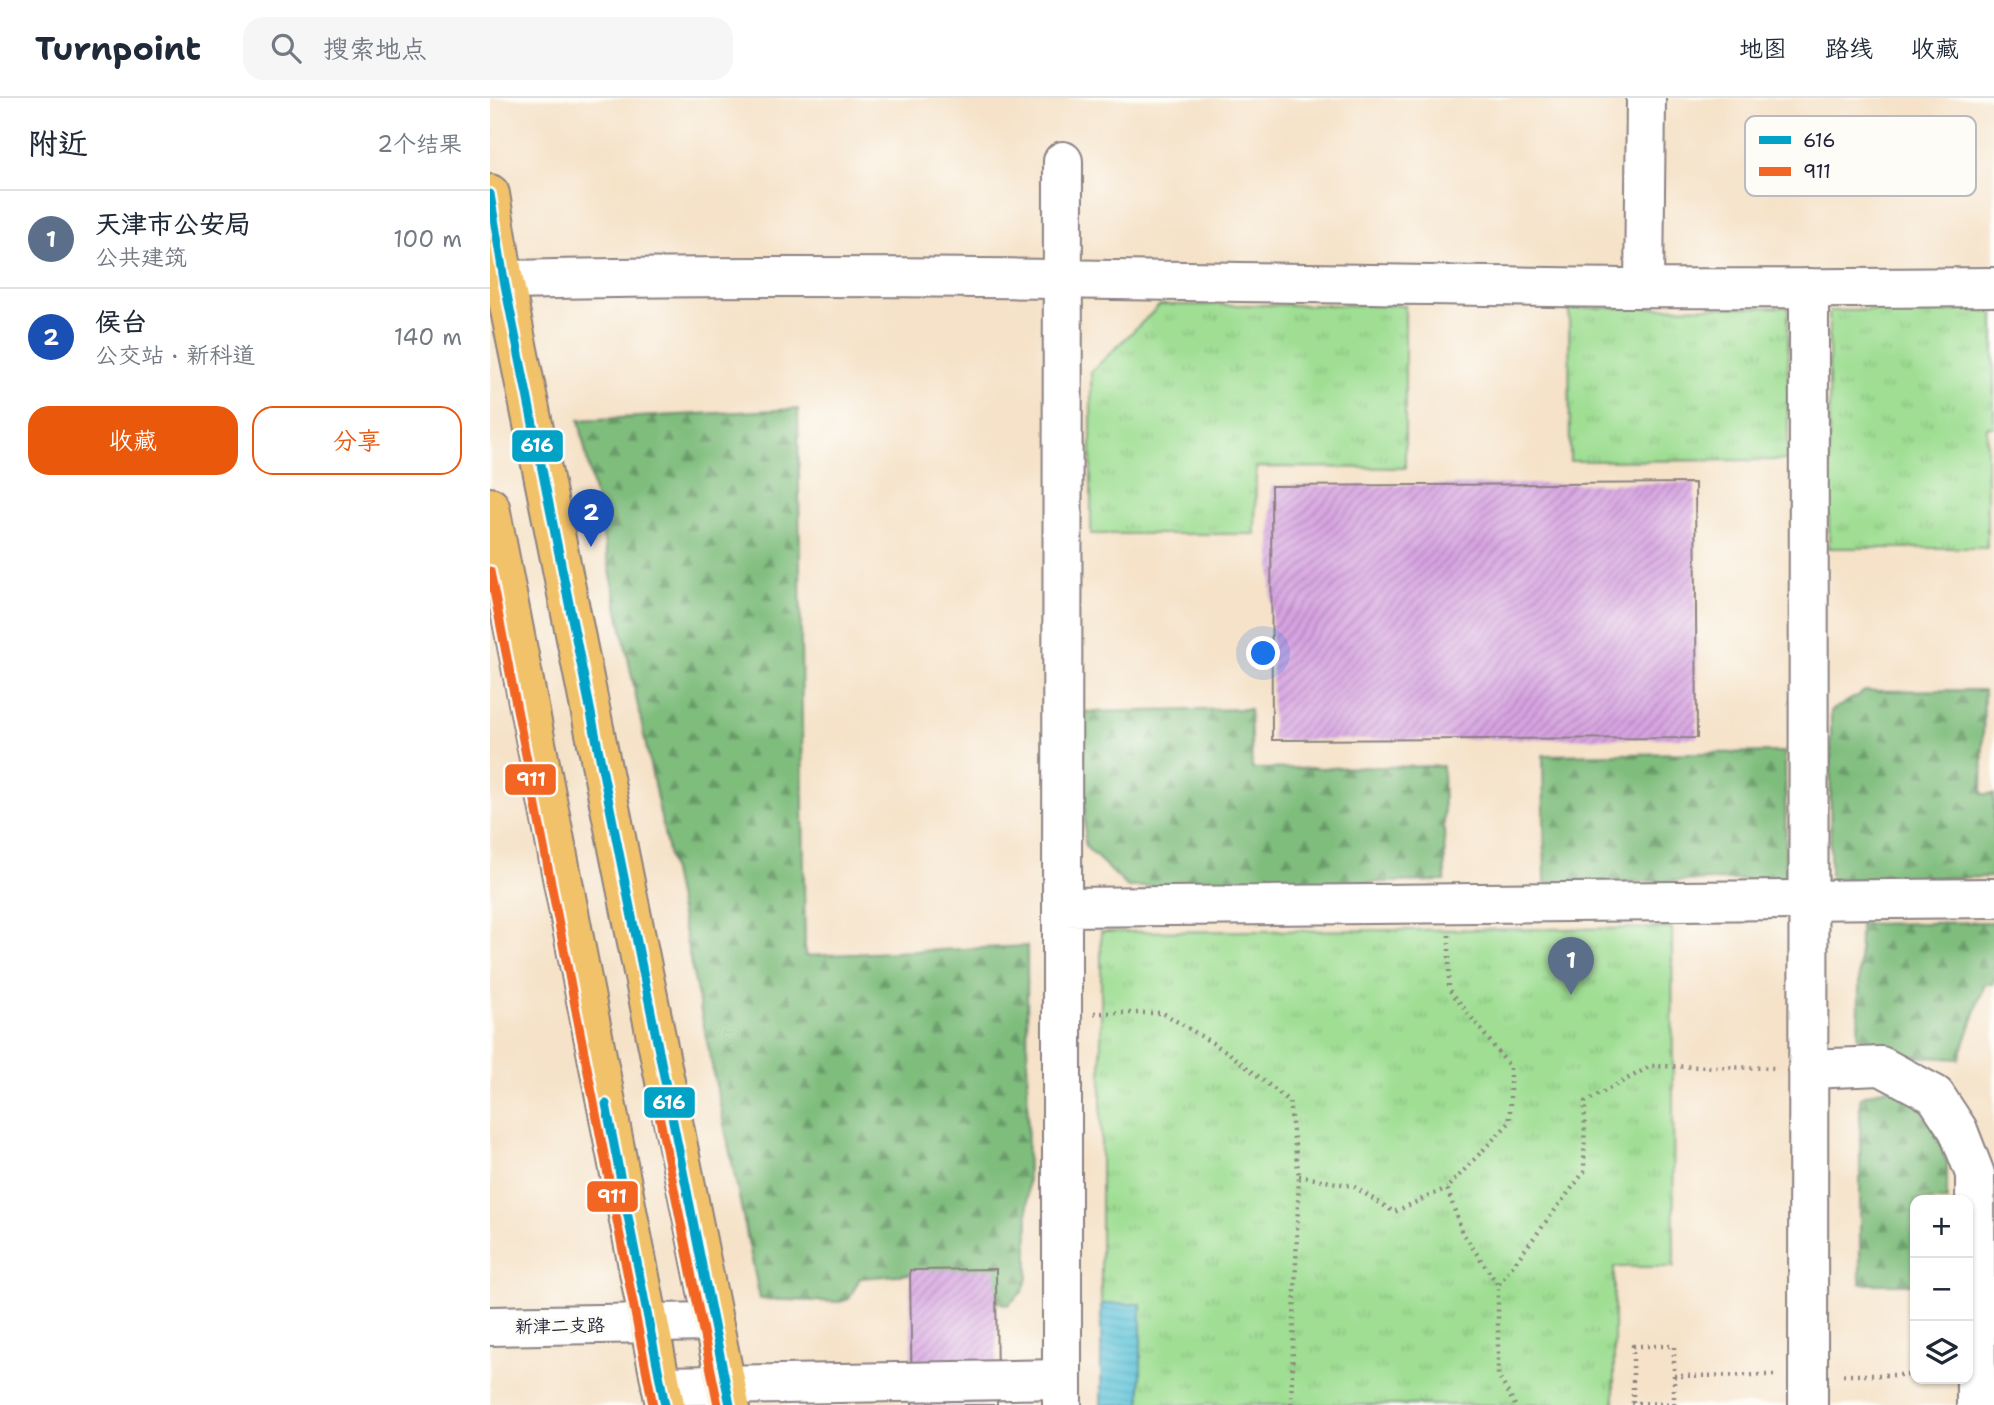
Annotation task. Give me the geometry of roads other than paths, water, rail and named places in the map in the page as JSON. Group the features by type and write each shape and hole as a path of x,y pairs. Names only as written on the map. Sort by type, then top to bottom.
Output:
{"main road":[{"path":"490,194 504,280 728,1395"},
{"path":"490,507 664,1396"}],"street":[{"path":"1644,288 1646,98"},
{"path":"664,1396 1062,1392 1063,161"},
{"path":"504,280 657,276 1644,288 1994,287"},
{"path":"1808,1405 1809,288"},
{"path":"1062,907 1994,898"},
{"path":"1808,1069 1881,1066 1935,1095 1958,1130 1975,1174 1976,1405"},
{"name":"新津二支路","path":"490,1326 713,1322"}],"water":[{"path":"1101,1304 1141,1304 1141,1405 1101,1405"}],"place":[{"name":"侯台","path":"591,547"},
{"name":"天津市公安局","path":"1571,995"}]}
